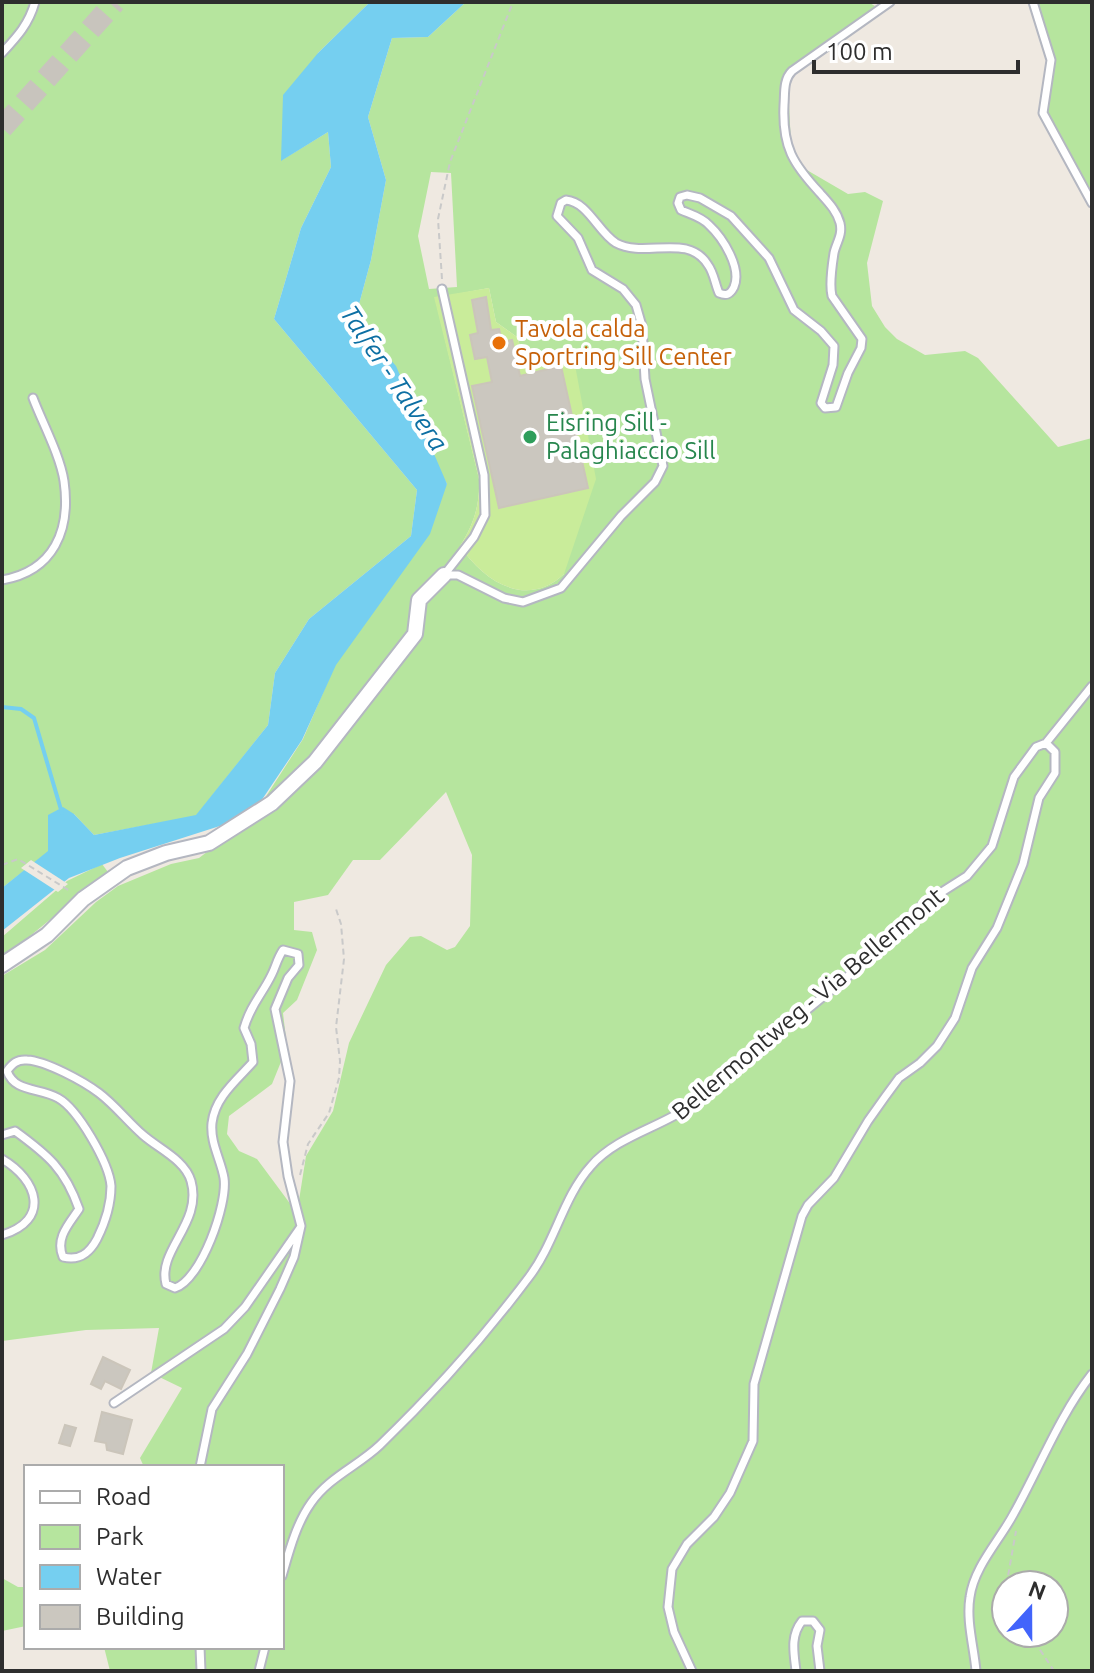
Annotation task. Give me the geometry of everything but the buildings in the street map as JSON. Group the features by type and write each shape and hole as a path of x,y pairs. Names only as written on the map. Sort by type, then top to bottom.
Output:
{"street":[{"path":"2,965 47,935 83,899 136,863 209,843 272,803 315,762 415,634 419,600 444,575"}],"lane":[{"path":"2,53 23,30 35,2"},
{"path":"444,575 458,575 504,598 523,602 561,588 621,516 655,482 663,466 645,379 640,314 630,295 592,270 578,238 557,216 561,203 566,200 579,205 619,244 648,250 678,247 698,253 707,263 719,293 724,295 730,294 734,288 737,279 734,265 712,227 681,210 678,203 680,197 687,195 700,198 731,216 769,258 794,310 821,331 834,346 833,365 821,403 825,408 836,407 862,339 832,296 830,288 840,221 835,210 796,168 791,158 784,129 785,85 788,74 890,2"},
{"path":"1033,2 1051,60 1043,113 1092,203"},
{"path":"442,289 484,475 485,515 474,537 444,575"},
{"path":"2,580 42,565 58,541 65,517 64,479 33,398"},
{"name":"Bellermontweg - Via Bellermont","path":"284,1569 293,1539 309,1506 322,1489 377,1448 464,1358 548,1250 580,1181 592,1165 607,1151 670,1120 689,1107 870,958 923,904 967,876 992,846 1014,777 1036,747 1046,743 1092,686"},
{"path":"692,1671 674,1632 668,1607 672,1569 687,1544 714,1517 730,1493 753,1441 754,1384 802,1216 808,1205 834,1178 899,1078 937,1046 955,1018 972,968 1004,913 1026,854 1039,798 1055,773 1055,752 1046,743"},
{"path":"2,1135 15,1131 55,1163 70,1184 79,1209 61,1237 59,1247 63,1257 75,1260 84,1256 95,1242 107,1214 111,1186 107,1169 77,1115 59,1098 10,1081 7,1071 14,1062 27,1060 72,1077 100,1094 141,1134 177,1160 191,1179 193,1200 185,1231 170,1254 163,1273 166,1284 175,1288 185,1285 210,1240 223,1198 224,1179 214,1146 212,1123 219,1100 253,1062 251,1044 244,1028 250,1008 273,973 283,950 298,954 299,965 288,978 275,1009 290,1081 283,1142 301,1226 294,1257 280,1289 247,1354 212,1409 200,1465"},
{"path":"2,1159 18,1168 31,1183 36,1199 29,1217 2,1235"},
{"path":"114,1403 224,1329 245,1307 301,1226"},
{"path":"976,1671 969,1616 970,1595 982,1565 1011,1520 1043,1457 1092,1374"},
{"path":"796,1671 793,1643 795,1630 802,1621 813,1621 820,1630 817,1646 820,1671"},
{"path":"200,1649 201,1671"},
{"path":"259,1671 264,1649"}],"path":[{"path":"442,289 438,219 450,162 513,2"},
{"path":"2,865 14,859 26,863 83,899"},
{"path":"300,1174 308,1144 329,1113 339,1078 336,1027 344,959 341,924 336,909"},
{"path":"1009,1569 1016,1530 1011,1520"},
{"path":"1040,1649 1054,1671"}],"green space":[{"path":"2,2 370,2 318,53 282,160 328,132 331,167 301,228 274,319 417,490 411,536 309,619 275,673 268,725 196,816 94,835 74,814 48,815 48,852 2,888"},
{"path":"466,2 868,2 875,6 799,71 791,65 784,79 788,84 791,145 800,166 848,194 865,192 883,201 867,263 872,306 897,339 925,355 965,351 978,358 1058,447 1092,438 1092,1671 110,1671 104,1649 284,1649 284,1465 143,1465 140,1458 182,1388 151,1373 159,1328 86,1330 2,1341 2,976 45,950 96,902 118,886 171,864 199,858 252,818 303,739 335,665 447,484 355,319 371,260 386,180 368,117 392,38 428,37","holes":["431,172 451,173 457,287 429,289 418,236","489,288 496,322 517,337 525,361 573,355 564,574 536,589 521,590 494,580 460,546 475,514 479,479 435,298","446,792 472,855 470,926 455,947 447,950 421,936 410,937 386,965 349,1043 333,1111 306,1156 297,1213 257,1159 239,1151 227,1134 229,1116 272,1084 287,1047 283,1013 297,1000 317,950 312,932 294,930 294,902 328,895 353,860 380,860"]},
{"path":"1036,2 1092,2 1092,206 1039,106 1048,63 1038,31"},
{"path":"489,288 496,322 517,337 525,361 573,354 596,479 564,574 536,589 507,587 494,580 460,546 475,514 479,479 434,297"},
{"path":"102,864 108,872 2,957 2,937 67,881"},
{"path":"2,1578 24,1587 24,1626 2,1631"}],"water":[{"name":"Talfer - Talvera","path":"370,2 466,2 428,37 392,38 368,117 386,180 371,260 355,319 396,366 447,484 430,534 336,665 302,740 251,816 120,858 69,878 2,931 2,888 48,851 48,815 63,807 94,835 196,815 268,725 275,673 309,619 411,536 417,490 274,319 301,228 331,167 328,132 281,161 283,95 318,53"}],"pier":[{"path":"31,860 68,884 58,892 21,868"}],"waterway":[{"path":"2,707 21,709 34,718 62,813"}],"tunnel":[{"path":"2,128 115,2"}],"place":[{"name":"Tavola calda Sportring Sill Center","path":"499,343"},
{"name":"Eisring Sill - Palaghiaccio Sill","path":"530,437"}]}
